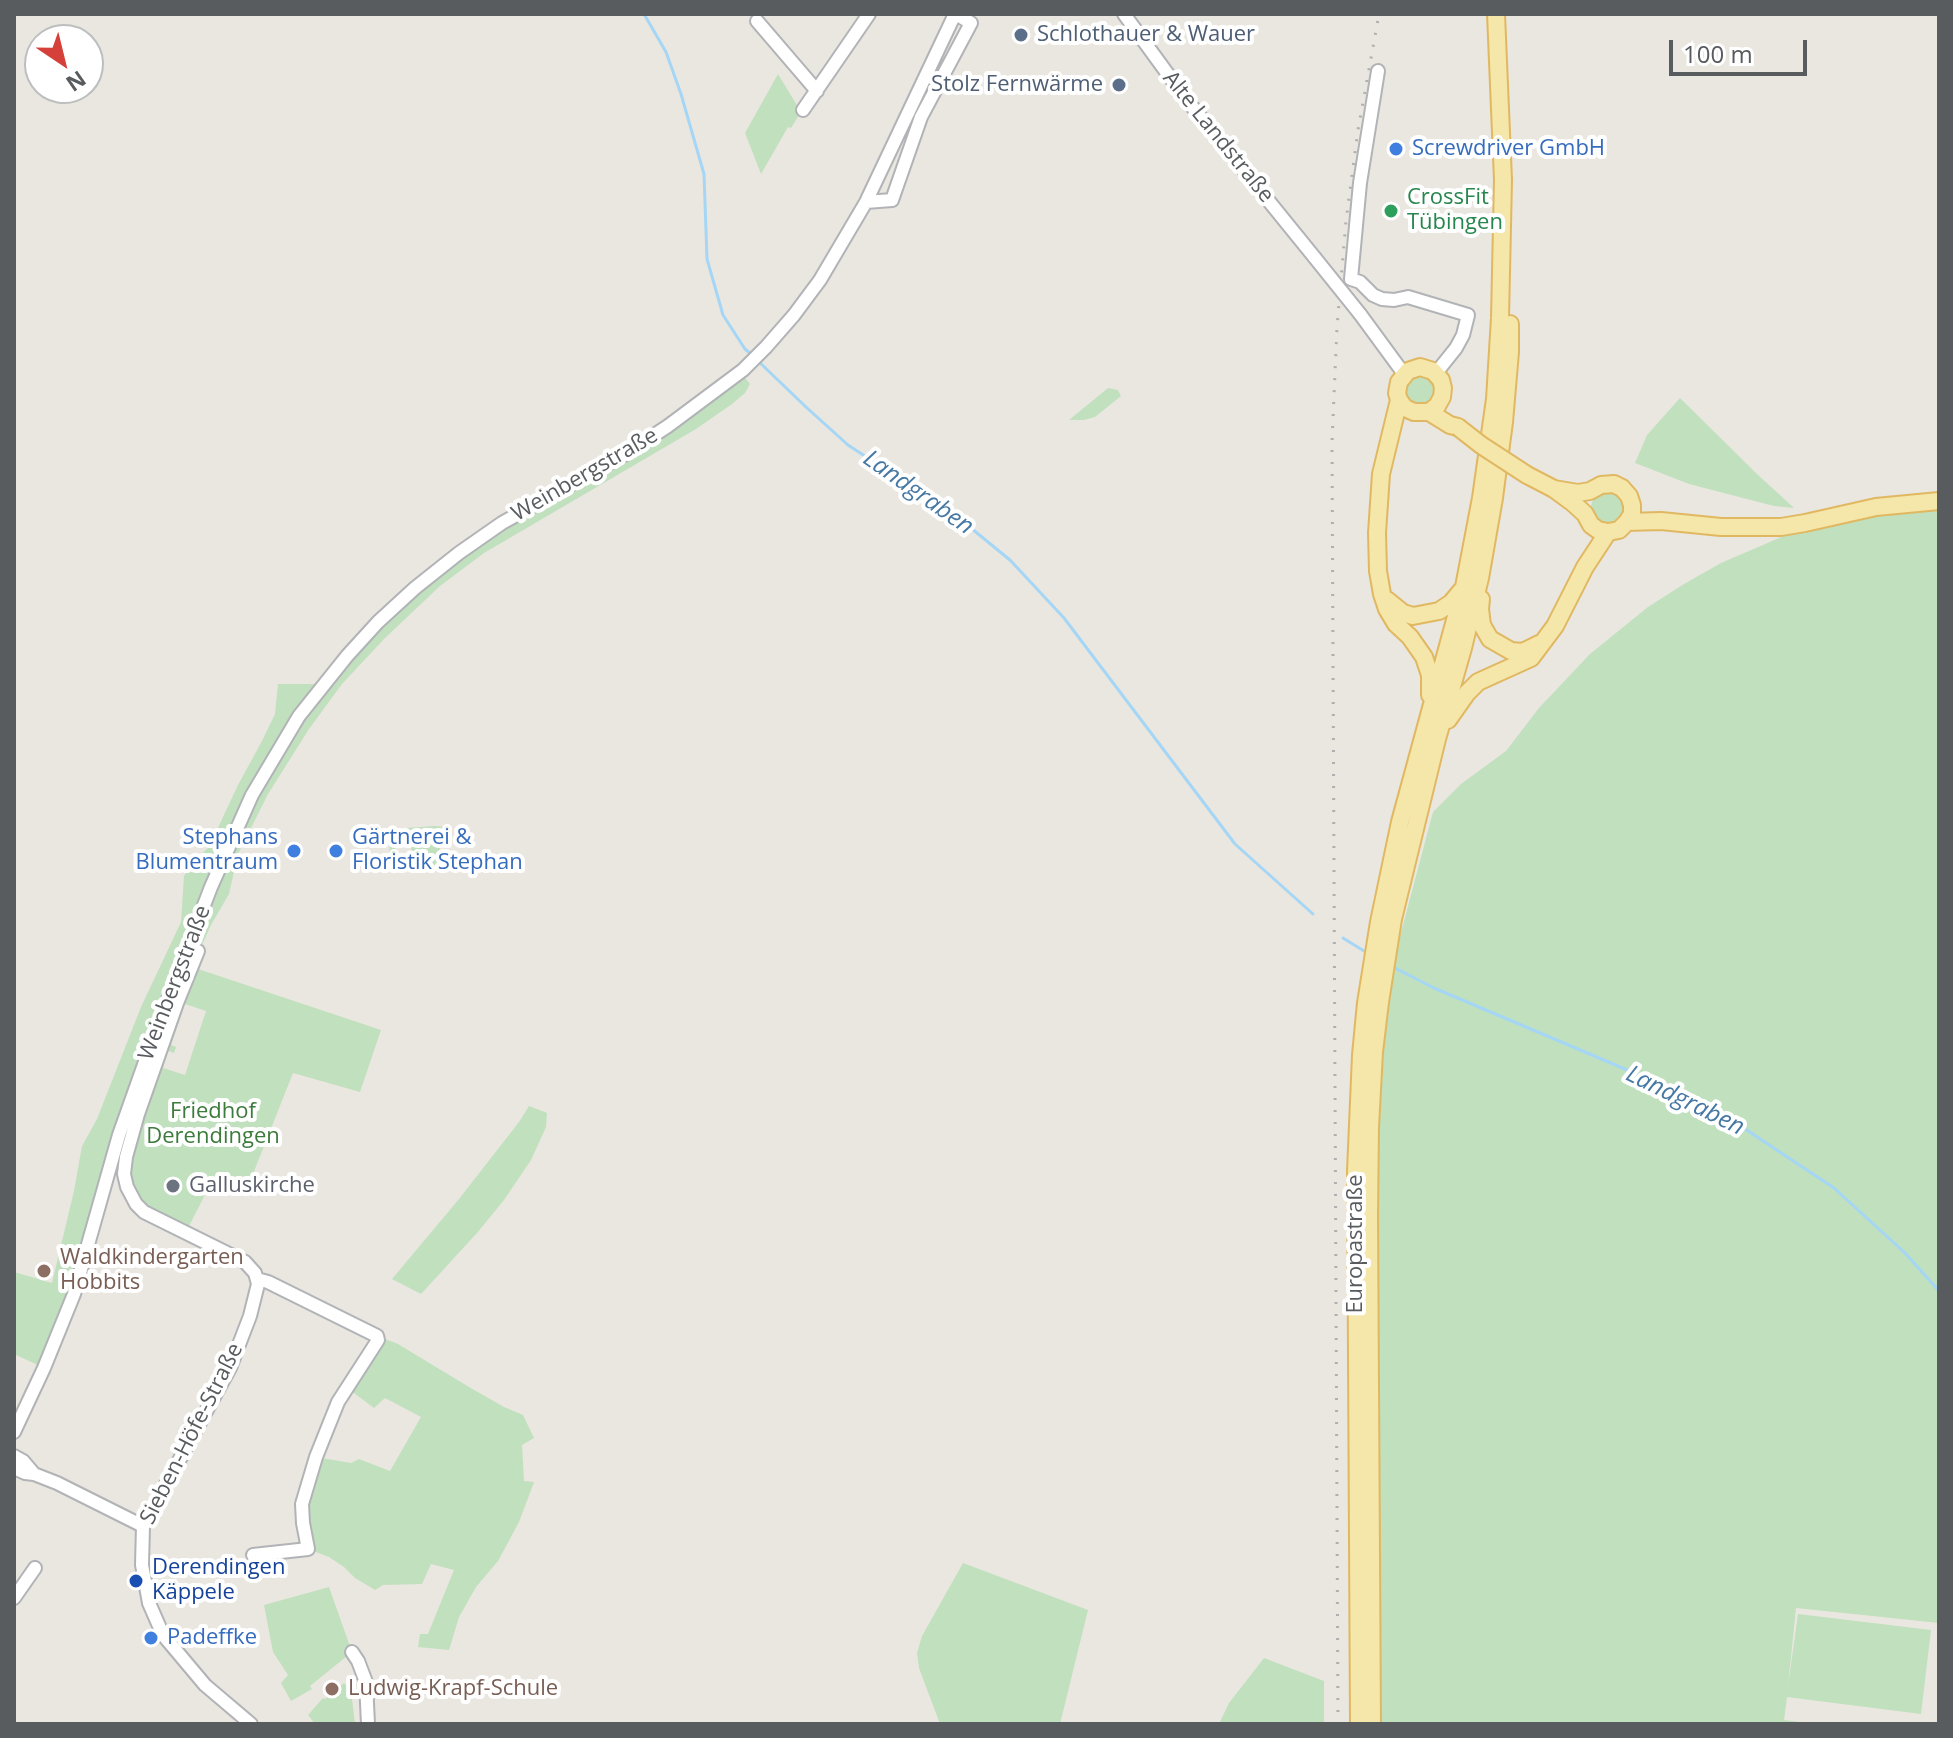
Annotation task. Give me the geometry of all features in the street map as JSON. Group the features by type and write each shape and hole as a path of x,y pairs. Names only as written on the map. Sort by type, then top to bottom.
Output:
{"main road":[{"path":"1429,721 1464,587 1495,399 1503,180 1496,14"},
{"path":"1503,180 1509,226 1510,352 1494,499 1480,578 1483,588 1480,609 1482,625 1490,639 1511,651 1523,652 1545,641"},
{"path":"1387,447 1400,427 1428,408 1443,393 1443,384 1436,373 1420,367 1412,369 1404,374 1398,386 1399,400 1387,447 1381,474 1377,533 1378,571 1387,609 1424,657 1430,675 1429,721"},
{"path":"1399,400 1405,408 1428,408 1527,475 1554,489 1598,530 1619,530 1632,514 1626,491 1614,484 1578,493 1554,489"},
{"path":"1585,567 1588,519 1585,502 1590,491"},
{"path":"1627,522 1781,527 1876,507 1939,501"},
{"path":"1632,505 1661,521"},
{"path":"1437,739 1453,710 1478,682 1531,658 1555,626 1585,567 1608,532"},
{"name":"Europastraße","path":"1372,1724 1369,1141 1380,956 1393,919 1480,578"},
{"path":"1382,594 1392,606 1413,616 1439,611 1451,603 1464,587"},
{"name":"Europastraße","path":"1359,1724 1356,1159 1361,1055 1380,956 1397,834 1429,721"}],"street":[{"path":"803,110 869,14"},
{"path":"956,14 971,23 921,117 892,200 866,202 956,14"},
{"name":"Alte Landstraße","path":"1124,14 1186,99 1360,314 1404,374"},
{"path":"757,21 817,91"},
{"path":"1378,71 1355,219 1351,279 1382,299 1408,297 1468,315 1456,348 1436,373"},
{"name":"Weinbergstraße","path":"14,1432 74,1294 119,1135 211,887 252,795 299,716 378,622 459,553 502,523 627,453 743,370 794,315 820,280 866,202"},
{"path":"198,951 138,1114 124,1174 130,1195 144,1212 237,1258 251,1268 257,1279 377,1336 378,1340 330,1417 312,1468 302,1512 308,1549 253,1555"},
{"name":"Sieben-Höfe-Straße","path":"251,1724 197,1677 163,1635 153,1616 141,1554 143,1526 236,1354 257,1293 257,1279"},
{"path":"14,1456 34,1474"},
{"path":"14,1468 34,1474 143,1526"},
{"path":"14,1598 35,1568"},
{"path":"352,1652 366,1682 368,1724"}],"green space":[{"path":"778,74 801,112 791,128 788,127 761,174 745,133"},
{"name":"Friedhof Derendingen","path":"740,371 750,384 732,404 696,429 484,553 440,586 342,684 268,794 238,854 229,894 192,967 381,1030 360,1092 293,1073 245,1194 212,1181 186,1232 144,1212 124,1174 110,1170 44,1368 14,1354 14,1272 52,1283 82,1146 97,1119 141,1007 181,922 184,876 209,847 262,741 275,714 278,684 324,684 347,656 459,553 627,453","holes":["185,1004 206,1011 185,1075 163,1068 168,1051 174,1053 176,1047 171,1045"]},
{"path":"1416,374 1429,375 1438,390 1430,405 1413,406 1404,396 1406,383"},
{"path":"1108,388 1118,390 1121,396 1095,417 1069,420"},
{"path":"1680,398 1794,508 1774,506 1689,484 1635,463 1647,435"},
{"path":"1608,491 1620,496 1625,508 1620,520 1608,525 1596,520 1591,508 1596,496"},
{"path":"1939,507 1939,1623 1796,1608 1788,1686 1798,1614 1931,1630 1921,1714 1787,1697 1784,1720 1815,1724 1377,1724 1376,1148 1390,974 1433,812 1461,784 1506,751 1539,708 1590,654 1648,607 1684,584 1721,563 1786,535 1884,511"},
{"path":"444,827 436,869 408,864 412,845 406,841 397,839 394,854 389,852 393,829"},
{"path":"529,1106 547,1113 546,1127 531,1160 504,1200 421,1294 392,1279 459,1199"},
{"path":"377,1336 398,1344 504,1407 523,1415 534,1438 522,1445 524,1481 534,1482 519,1522 498,1561 476,1587 459,1617 449,1650 418,1647 420,1634 428,1634 454,1570 431,1564 422,1584 383,1585 375,1590 329,1557 308,1549 303,1523 316,1457 351,1463 359,1459 390,1471 421,1417 385,1398 374,1408 346,1387"},
{"path":"963,1563 1088,1610 1060,1724 940,1724 919,1668 917,1653 922,1636"},
{"path":"329,1587 352,1652 310,1686 312,1689 291,1701 281,1683 288,1675 273,1652 264,1605"},
{"path":"1264,1658 1324,1681 1324,1724 1219,1724 1229,1703"},
{"path":"344,1683 351,1691 355,1724 315,1724 308,1715 323,1698"}],"waterway":[{"name":"Landgraben","path":"644,14 666,52 704,174 707,259 723,315 752,355"},
{"name":"Landgraben","path":"757,360 848,445 955,515 1010,560 1064,618 1235,844 1313,914"},
{"name":"Landgraben","path":"1343,938 1364,951"},
{"name":"Landgraben","path":"1393,967 1434,988 1632,1072 1733,1121 1834,1188 1905,1253 1939,1291"}],"railway":[{"path":"1338,1724 1332,442 1346,221 1358,130 1379,14"}],"place":[{"name":"Schlothauer & Wauer","path":"1021,35"},
{"name":"Stolz Fernwärme","path":"1119,85"},
{"name":"Screwdriver GmbH","path":"1396,149"},
{"name":"CrossFit Tübingen","path":"1391,211"},
{"name":"Stephans Blumentraum","path":"294,851"},
{"name":"Gärtnerei & Floristik Stephan","path":"336,851"},
{"name":"Galluskirche","path":"173,1186"},
{"name":"Waldkindergarten Hobbits","path":"44,1271"},
{"name":"Derendingen Käppele","path":"136,1581"},
{"name":"Padeffke","path":"151,1638"},
{"name":"Ludwig-Krapf-Schule","path":"332,1689"}]}
